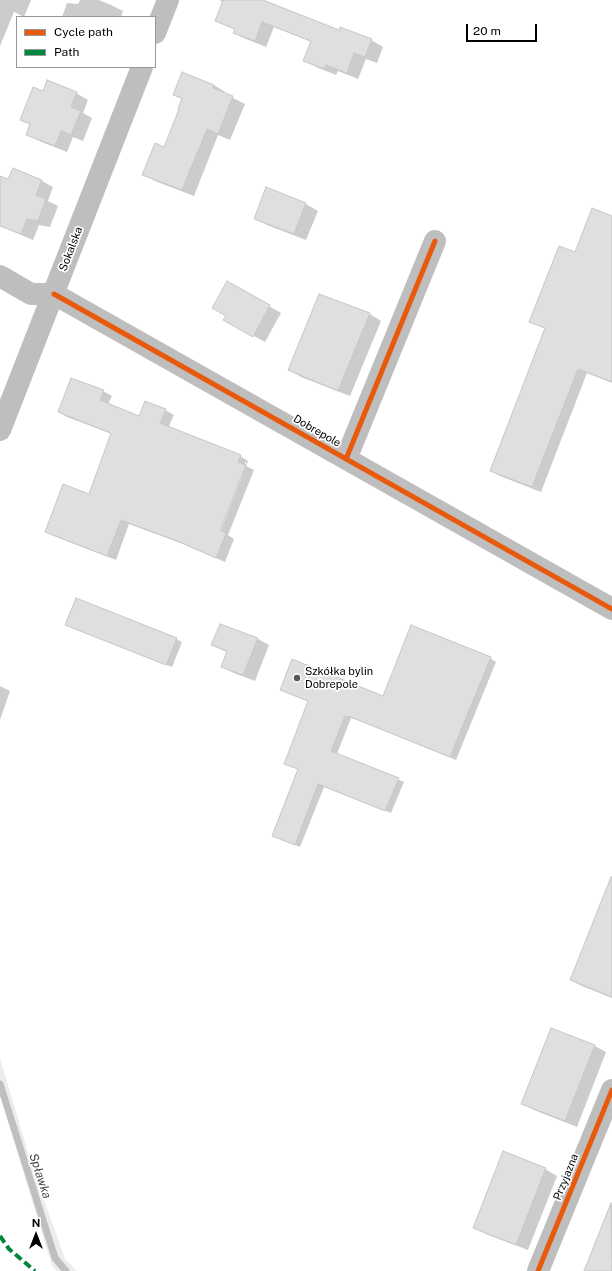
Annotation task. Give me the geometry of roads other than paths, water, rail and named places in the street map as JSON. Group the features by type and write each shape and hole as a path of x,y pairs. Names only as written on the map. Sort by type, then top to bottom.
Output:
{"street":[{"path":"156,30 168,0"},
{"name":"Sokalska","path":"0,430 142,68"},
{"path":"346,459 435,241"},
{"path":"0,276 31,294 54,294"},
{"name":"Dobrepole","path":"54,294 612,608"},
{"name":"Przyjazna","path":"538,1271 612,1090"}],"waterway":[{"name":"Spławka","path":"0,1084 55,1258 66,1271"}],"place":[{"name":"Szkółka bylin Dobrepole","path":"297,678"}]}
